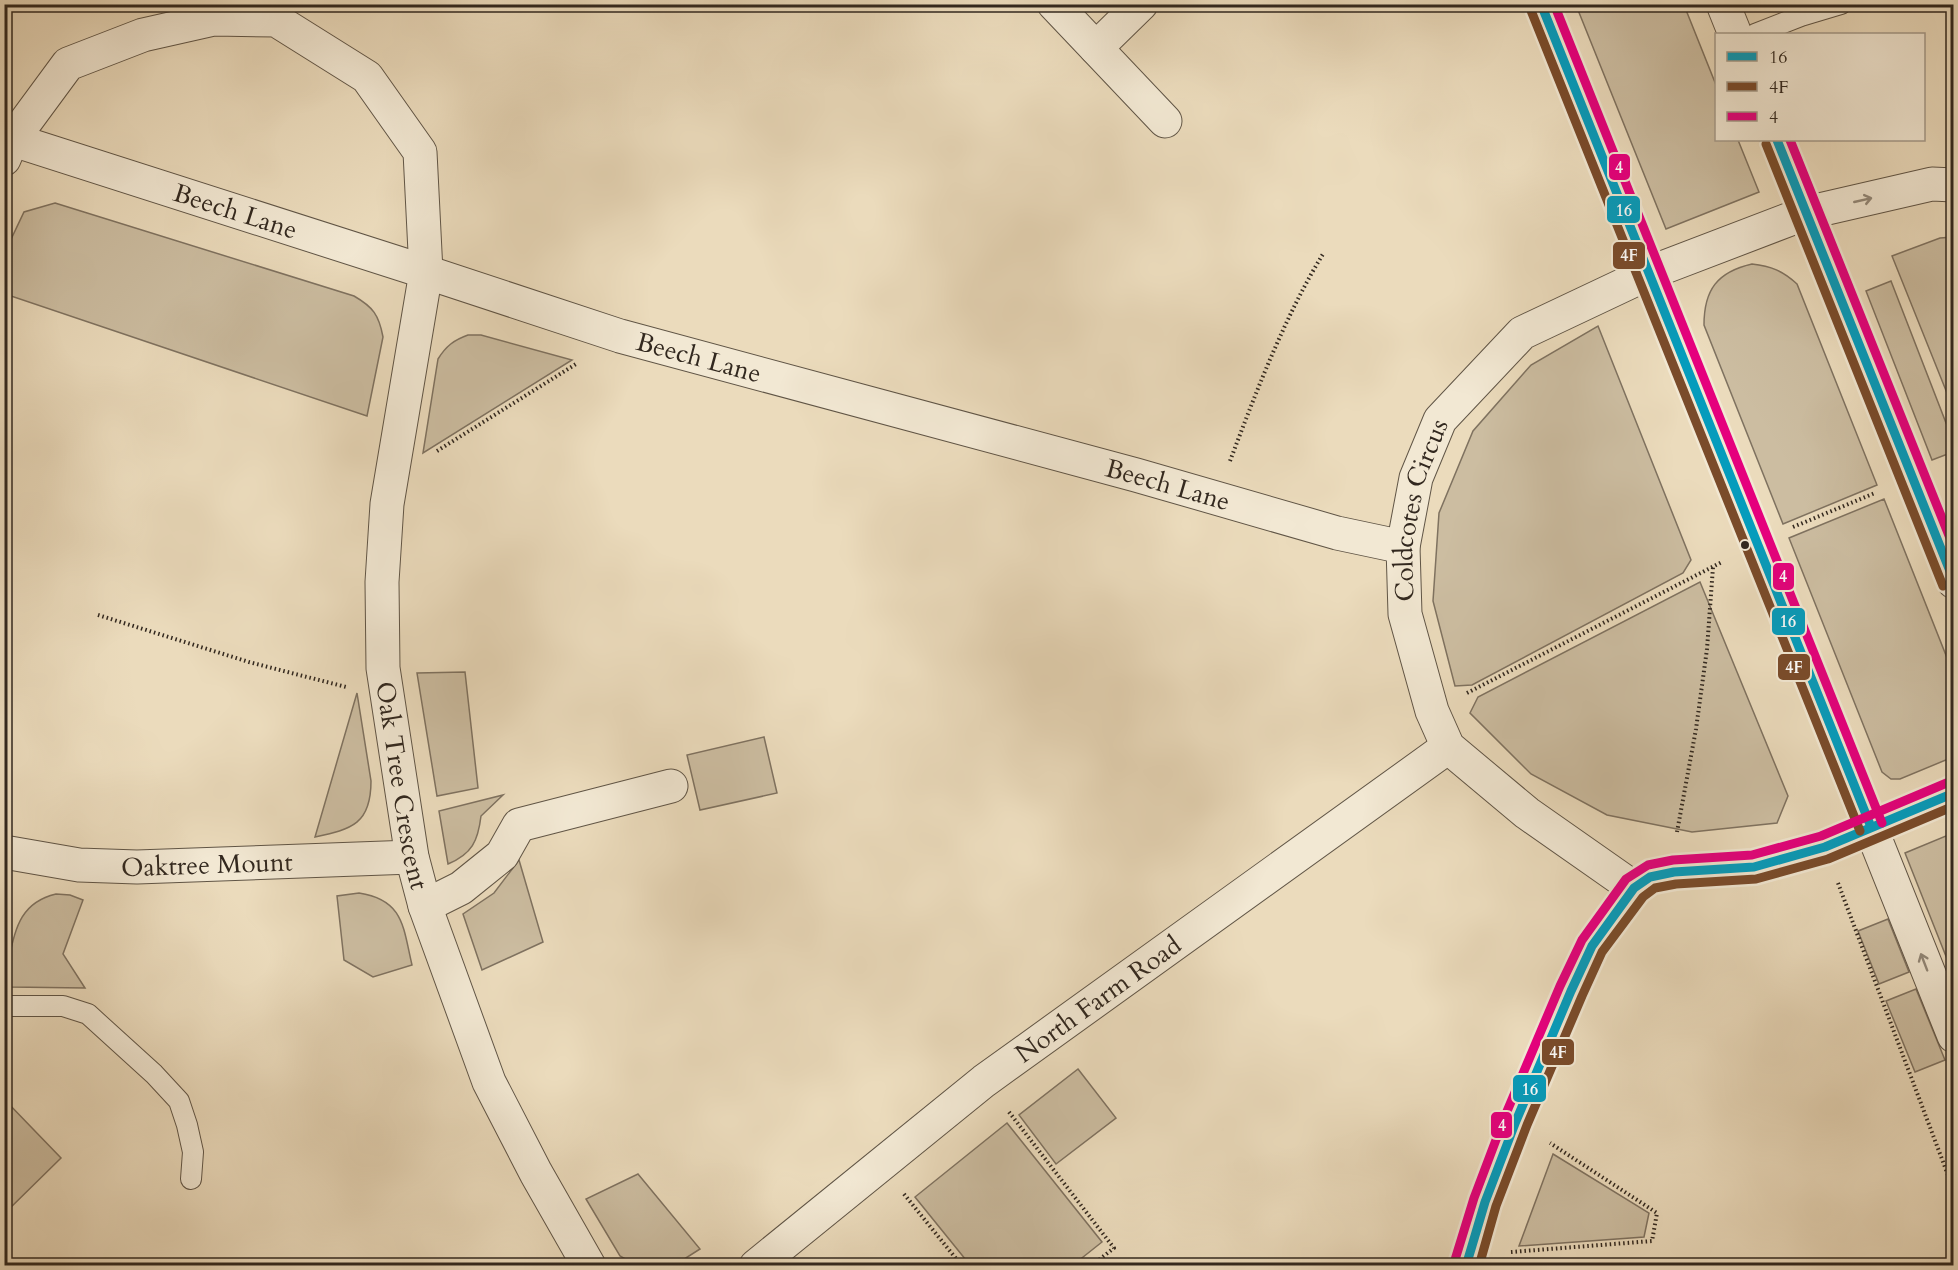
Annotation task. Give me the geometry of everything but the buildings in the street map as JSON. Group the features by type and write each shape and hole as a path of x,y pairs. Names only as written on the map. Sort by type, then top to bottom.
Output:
{"street":[{"path":"1054,4 1165,121"},
{"path":"1096,48 1141,4"},
{"path":"1541,4 1872,827 1953,1036"},
{"path":"1724,4 1736,33"},
{"path":"7,146 68,64 143,35 214,19 282,12"},
{"name":"Oak Tree Crescent","path":"282,12 367,77 420,152 426,272 387,504 382,582 383,668 412,857 425,906 489,1082 536,1173 589,1266"},
{"path":"1777,141 1953,582"},
{"name":"Beech Lane","path":"7,146 426,272 620,336 850,397 1337,533 1403,547"},
{"name":"Coldcotes Circus","path":"1642,882 1527,813 1448,747 1432,711 1405,614 1403,547 1416,478 1440,420 1522,333 1649,273 1806,213 1932,184 1953,185"},
{"name":"North Farm Road","path":"756,1266 984,1081 1448,747"},
{"path":"425,906 461,888 502,855 519,825 671,786"},
{"path":"1467,1261 1485,1202 1516,1121 1571,991 1592,946 1642,882 1674,872 1754,867 1825,847 1953,793"},
{"name":"Oaktree Mount","path":"6,858 79,865 137,867 412,857"}],"lane":[{"path":"1758,33 1841,4"},
{"path":"4,1006 63,1006 88,1014 154,1074 178,1101 184,1117 193,1152 191,1179"}],"path":[{"path":"1219,499 1230,463 1274,352 1323,254"},
{"path":"391,480 620,336"},
{"path":"1432,711 1787,530 1911,477"},
{"path":"1642,882 1679,830 1707,649 1713,567"},
{"path":"98,615 249,662 347,687 386,684"},
{"path":"1825,847 1953,1191"},
{"path":"984,1081 1114,1248 1091,1266"},
{"path":"1467,1261 1652,1241 1657,1213 1516,1121"},
{"path":"881,1166 962,1266"}],"shaded area":[{"path":"1576,5 1684,5 1715,82 1715,141 1738,141 1759,192 1666,229"},
{"path":"55,203 361,300 374,312 383,337 367,416 5,294 5,252 24,212"},
{"path":"1954,237 1953,408 1892,256 1940,238"},
{"path":"1752,264 1776,270 1797,284 1877,485 1783,524 1704,325 1707,302 1715,284 1730,272"},
{"path":"1891,281 1953,441 1953,452 1932,460 1866,291"},
{"path":"1598,326 1691,560 1683,573 1472,685 1455,686 1433,601 1439,513 1473,431 1531,365"},
{"path":"468,335 481,335 572,360 423,453 438,359 451,344"},
{"path":"1884,499 1953,673 1953,757 1900,779 1891,779 1882,772 1789,538"},
{"path":"1700,582 1788,796 1777,823 1692,832 1607,815 1531,774 1470,713 1478,697"},
{"path":"465,672 478,788 437,796 417,673"},
{"path":"357,693 371,781 367,807 363,816 349,827 315,837"},
{"path":"764,737 777,793 700,810 687,755"},
{"path":"503,795 481,816 476,840 472,846 463,856 448,864 439,811"},
{"path":"1953,833 1953,974 1905,853"},
{"path":"519,860 543,942 482,970 463,914 494,893"},
{"path":"359,893 385,902 399,917 412,965 373,977 344,960 337,896"},
{"path":"56,894 70,895 83,900 63,954 85,988 10,987 5,974 18,924 32,906"},
{"path":"1888,919 1909,972 1879,984 1858,931"},
{"path":"1916,989 1945,1060 1915,1072 1886,1001"},
{"path":"1078,1069 1116,1118 1056,1164 1019,1115"},
{"path":"5,1100 61,1158 5,1213"},
{"path":"1007,1123 1102,1242 1073,1265 970,1265 915,1197"},
{"path":"1553,1154 1649,1213 1644,1237 1519,1246"},
{"path":"638,1174 700,1249 675,1265 636,1265 620,1256 586,1199"}],"transit line":[{"name":"16","path":"1541,4 1871,827"},
{"name":"4","path":"1554,4 1882,823"},
{"name":"4F","path":"1530,8 1860,831"},
{"name":"16","path":"1777,141 1954,581"},
{"name":"4","path":"1790,141 1954,548"},
{"name":"4F","path":"1766,144 1943,586"},
{"name":"4","path":"1454,1263 1474,1198 1505,1116 1560,986 1582,940 1626,879 1648,865 1673,860 1752,855 1821,836 1949,782"},
{"name":"16","path":"1466,1266 1485,1202 1516,1121 1571,991 1592,946 1634,888 1650,877 1674,872 1754,867 1825,847 1954,793"},
{"name":"4F","path":"1479,1266 1496,1206 1527,1125 1582,996 1602,952 1643,897 1655,888 1676,884 1756,879 1828,859 1954,806"}]}
